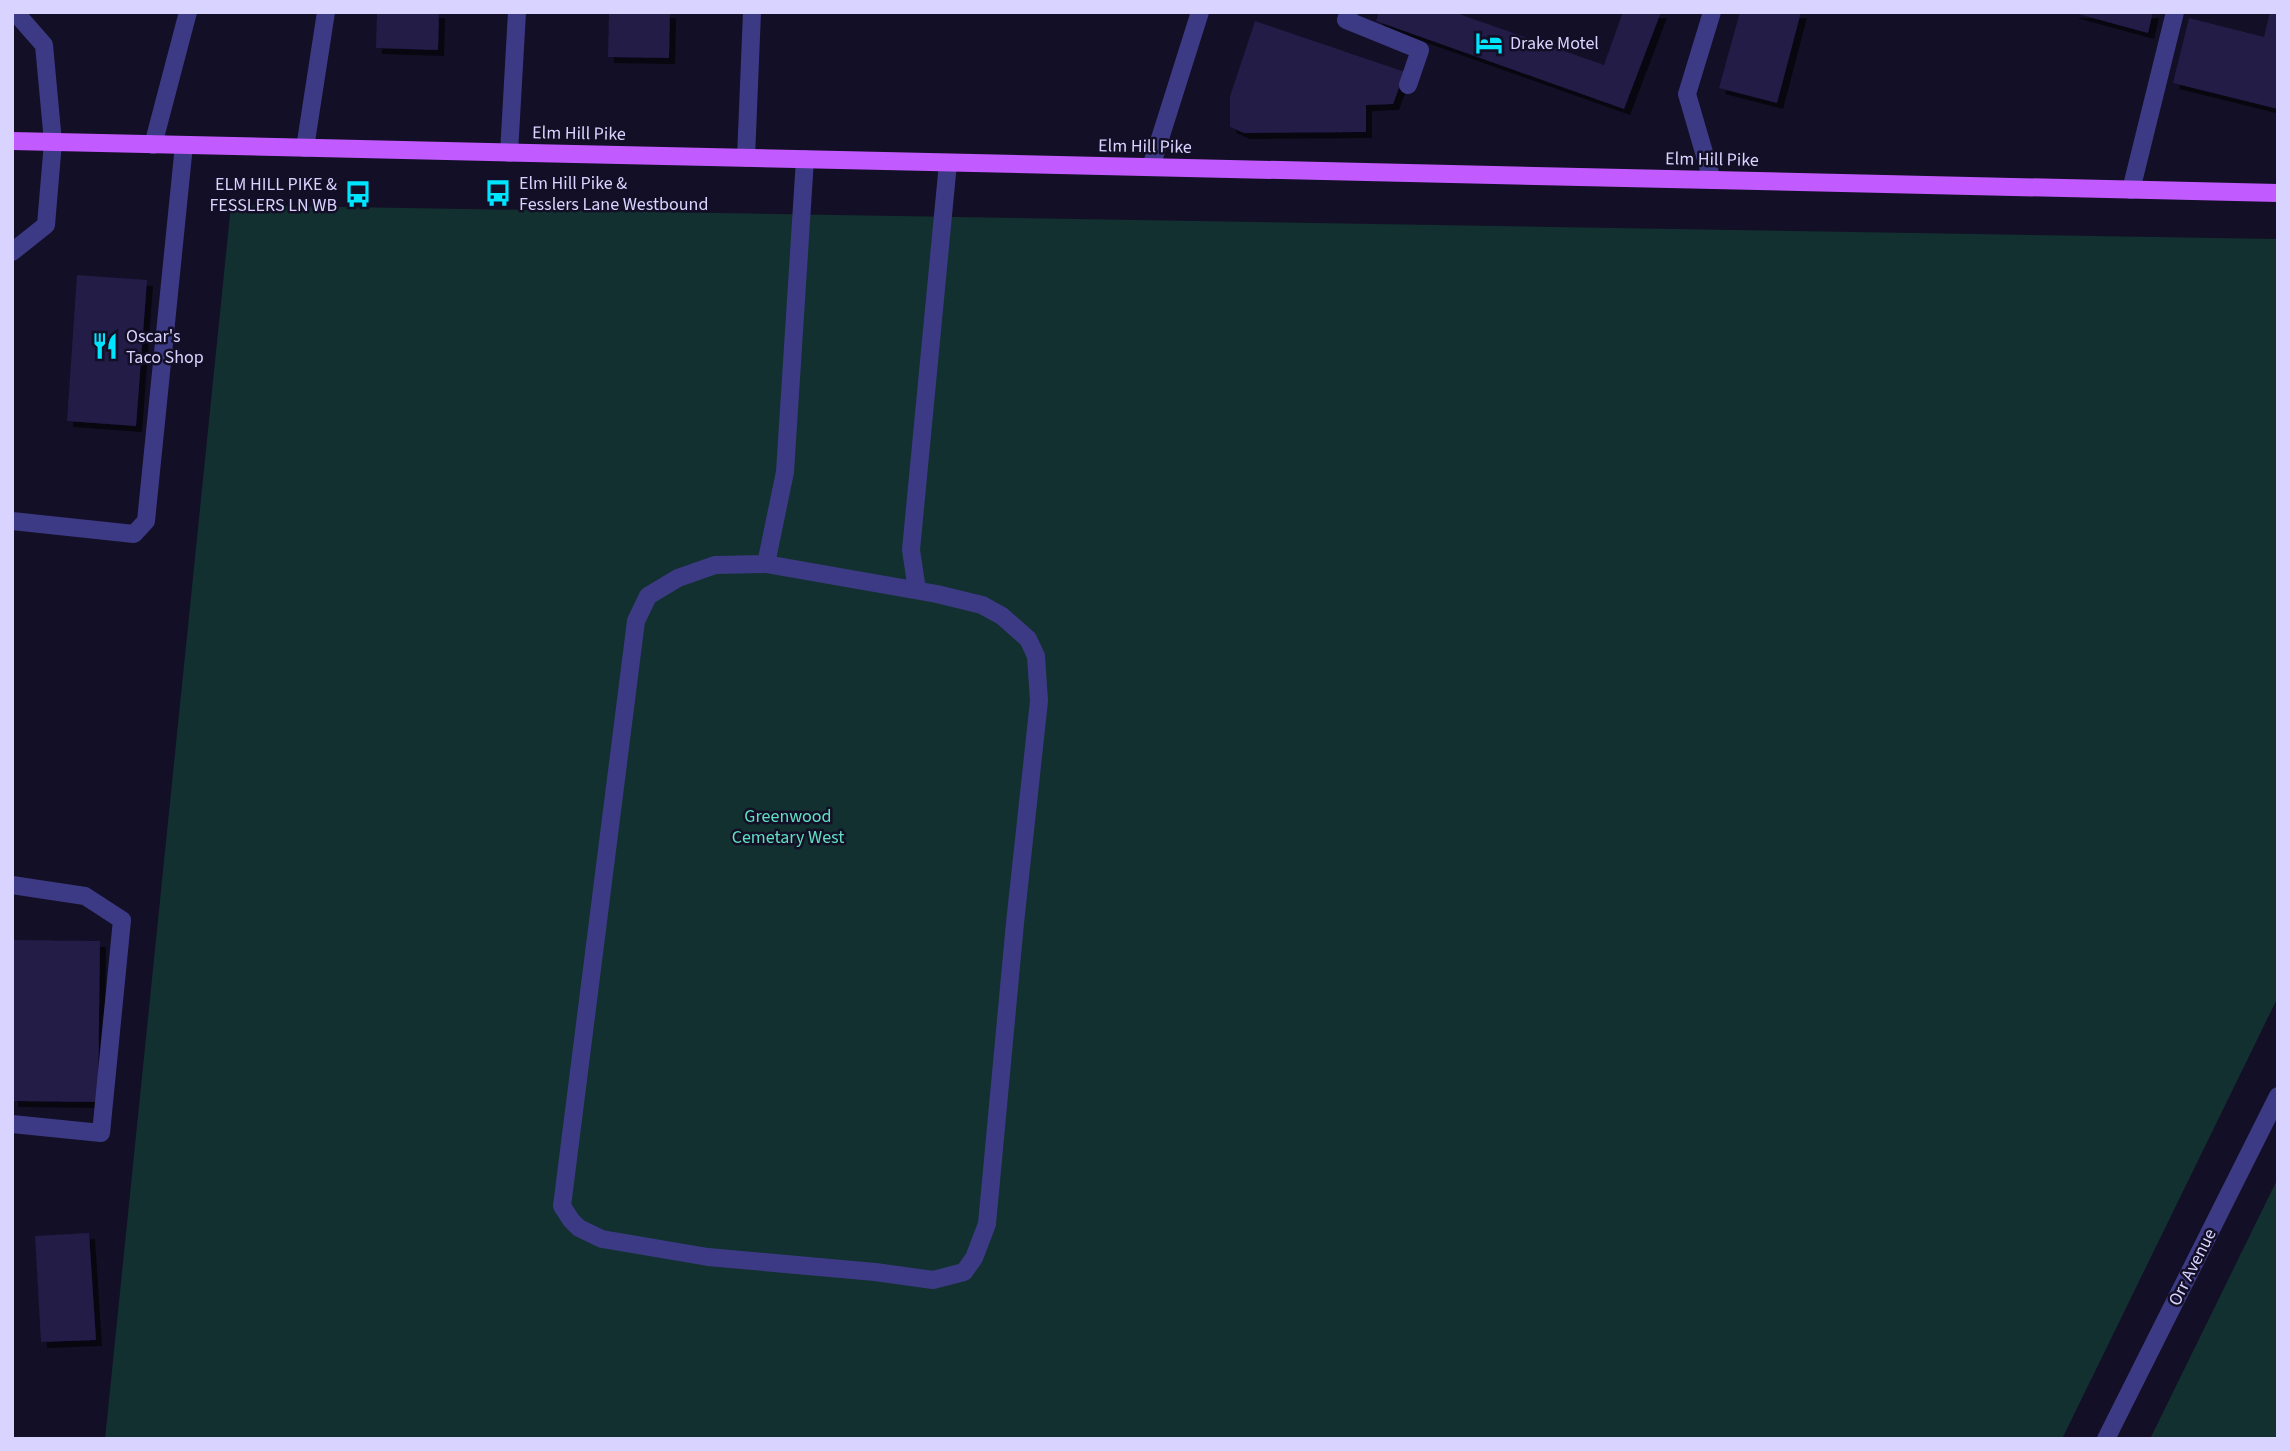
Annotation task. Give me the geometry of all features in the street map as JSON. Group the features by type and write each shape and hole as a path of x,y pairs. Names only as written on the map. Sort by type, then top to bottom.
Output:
{"main road":[{"name":"Elm Hill Pike","path":"12,141 2131,190 2277,190"}],"street":[{"path":"12,252 47,225 53,142 44,45 15,12"},
{"path":"153,145 188,12"},
{"path":"304,148 326,12"},
{"path":"509,153 517,12"},
{"path":"746,158 752,12"},
{"path":"1151,167 1200,12"},
{"path":"1349,12 1346,20 1420,50 1408,85"},
{"path":"1712,12 1687,94 1712,180"},
{"path":"2131,190 2175,12"},
{"path":"12,521 134,534 146,522 184,145"},
{"path":"766,564 785,472 804,159"},
{"path":"917,590 911,550 948,163"},
{"path":"766,564 917,590 982,605 1002,616 1028,639 1036,656 1039,701 1014,923 987,1224 974,1258 964,1272 933,1280 708,1257 603,1239 579,1228 562,1206 636,621 648,596 678,578 715,565 766,564"},
{"path":"12,885 85,896 122,920 101,1133 12,1124"},
{"name":"Orr Avenue","path":"2106,1439 2278,1096"}],"green space":[{"name":"Greenwood Cemetary West","path":"231,205 2278,239 2278,997 2062,1439 105,1439"},
{"path":"2278,1178 2278,1439 2150,1439"}],"building":[{"path":"377,12 439,12 438,50 376,48"},
{"path":"609,12 670,12 669,58 608,57"},
{"name":"Drake Motel","path":"1379,12 1453,12 1604,65 1623,12 1661,12 1624,109 1376,21"},
{"path":"1740,12 1801,12 1777,103 1719,88"},
{"path":"2071,12 2153,12 2148,33"},
{"path":"2270,12 2278,12 2278,109 2173,83 2189,18 2264,37"},
{"path":"1255,21 1405,72 1393,104 1366,105 1366,132 1244,133 1230,127 1230,96"},
{"path":"77,275 147,280 136,426 67,421"},
{"path":"12,940 100,941 98,1102 12,1101"},
{"path":"89,1233 96,1340 41,1342 35,1236"}],"place":[{"name":"Drake Motel","path":"1489,43"},
{"name":"Elm Hill Pike & Fesslers Lane Westbound","path":"498,193"},
{"name":"ELM HILL PIKE & FESSLERS LN WB","path":"358,194"},
{"name":"Oscar's Taco Shop","path":"105,346"}]}
